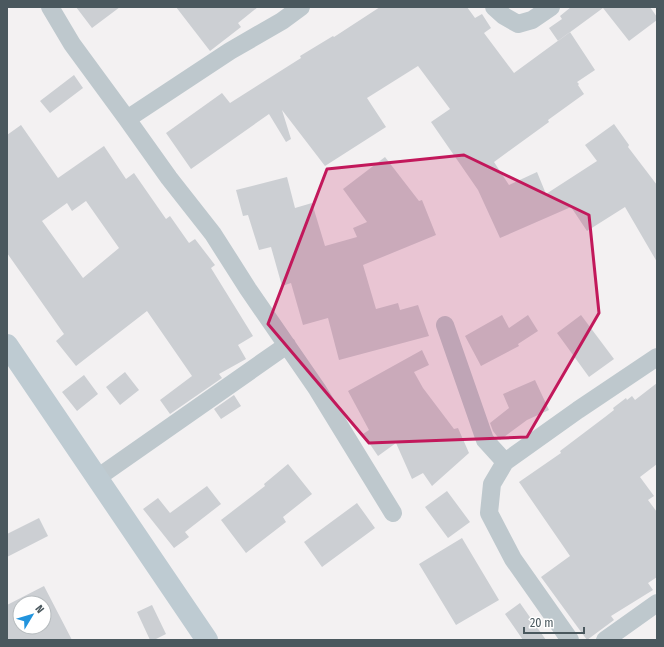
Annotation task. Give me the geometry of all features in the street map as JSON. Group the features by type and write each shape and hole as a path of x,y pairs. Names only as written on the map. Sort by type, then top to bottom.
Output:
{"main road":[{"path":"7,345 207,640"}],"street":[{"path":"50,7 72,44 169,178 213,234 248,289 317,389 393,513"},
{"path":"127,119 230,51 282,21 301,7"},
{"path":"494,7 504,16 518,24 532,20 551,7"},
{"path":"445,325 486,440 505,462"},
{"path":"97,478 287,345"},
{"path":"570,640 513,559 489,513 492,484 505,462 657,356"},
{"path":"605,640 657,603"}],"highlighted area":[{"path":"464,155 589,215 599,313 527,437 369,443 268,324 327,169"}],"building":[{"path":"76,7 120,7 92,28"},
{"path":"176,7 258,7 238,23 241,27 210,51"},
{"path":"380,7 467,7 475,18 482,14 491,28 484,33 514,73 570,32 595,70 577,82 584,94 548,120 549,122 494,162 509,185 537,172 546,194 597,161 585,145 614,124 629,145 628,147 657,185 657,262 625,207 587,231 571,207 500,238 478,190 431,122 450,109 418,66 367,98 386,127 325,166 282,110 291,139 286,142 269,114 191,169 166,133 222,93 230,103 301,58 300,56 333,36 334,37"},
{"path":"571,7 650,7 657,17 657,20 629,41 603,8 558,41 549,28 562,19 560,16"},
{"path":"74,75 83,88 50,113 40,101"},
{"path":"21,125 58,178 104,146 126,179 134,173 166,219 170,216 189,243 195,239 215,265 211,268 253,336 238,345 246,359 219,374 222,378 170,414 160,400 192,376 147,311 76,366 56,341 64,334 7,253 7,135","holes":["86,201 119,248 83,278 42,221 67,203 72,211"]},
{"path":"385,157 419,201 422,200 436,235 363,265 376,309 398,303 400,310 418,305 429,336 339,360 328,318 303,325 291,283 282,286 271,247 259,250 248,215 243,216 236,190 287,177 295,208 312,203 325,246 357,237 353,228 367,222 343,189"},
{"path":"502,315 509,328 528,315 538,331 518,344 519,346 481,366 465,336"},
{"path":"581,315 614,359 589,377 557,333"},
{"path":"422,350 429,365 414,372 423,388 454,429 458,428 469,453 432,486 423,473 412,479 396,443 378,456 363,434 369,430 348,391"},
{"path":"125,372 139,390 120,405 106,387"},
{"path":"84,375 98,394 77,411 62,392"},
{"path":"535,380 549,410 527,420 500,440 493,431 490,423 509,408 503,394"},
{"path":"657,383 657,464 640,477 654,496 648,500 657,512 657,577 648,583 653,590 611,616 614,620 587,640 541,577 570,556 519,482 561,453 560,451 614,410 613,408 626,398 627,400 632,396 635,400"},
{"path":"234,395 241,406 221,419 214,409"},
{"path":"288,464 312,494 283,517 286,522 246,553 221,520 265,486 264,484"},
{"path":"207,486 221,504 185,532 189,537 174,548 143,509 158,498 170,513"},
{"path":"447,491 470,522 448,538 425,507"},
{"path":"357,503 375,528 322,567 304,542"},
{"path":"39,518 48,536 7,557 7,534"},
{"path":"462,538 499,600 456,625 419,564"},
{"path":"44,586 49,595 26,595"},
{"path":"52,601 72,640 7,640 7,605 12,602 12,635 52,635"},
{"path":"520,603 546,640 523,640 505,614"},
{"path":"152,605 166,634 154,640 150,640 137,612"}]}
